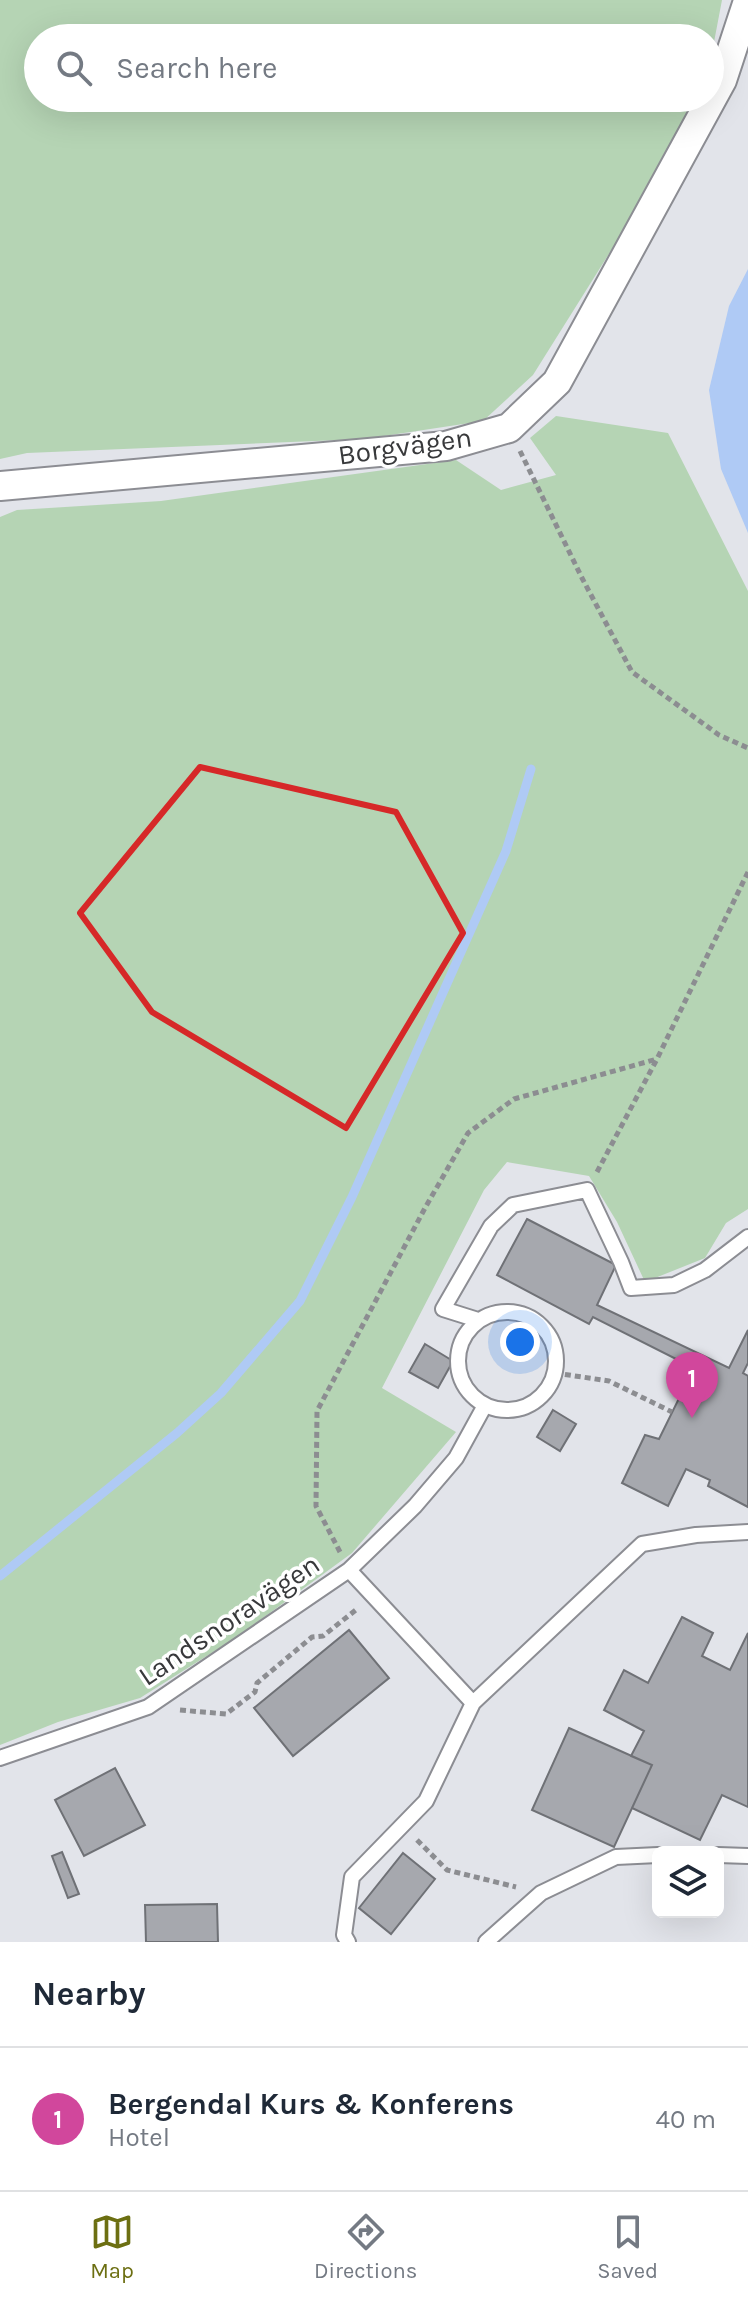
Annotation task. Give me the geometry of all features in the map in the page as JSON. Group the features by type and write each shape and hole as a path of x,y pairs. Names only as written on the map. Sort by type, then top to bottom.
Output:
{"street":[{"name":"Borgvägen","path":"724,74 748,1"},
{"name":"Borgvägen","path":"0,486 446,446 509,428 557,382 705,112"}],"lane":[{"path":"478,1320 443,1309 491,1226 513,1205 587,1190 631,1288 674,1285 705,1270 748,1237"},
{"path":"511,1311 542,1325 552,1339 556,1356 555,1373 541,1398 526,1407 509,1411 484,1407 463,1385 458,1369 458,1351 464,1335 478,1320 494,1313 511,1311"},
{"name":"Landsnoravägen","path":"0,1758 148,1707 349,1570 415,1506 456,1458 484,1407"},
{"path":"348,1942 344,1935 352,1877 426,1801 473,1703 642,1544 696,1535 748,1532"},
{"name":"Landsnoravägen","path":"349,1570 473,1703"},
{"path":"486,1942 541,1893 616,1857 652,1855"},
{"path":"724,1855 748,1856"}],"path":[{"path":"509,428 632,672 719,735 748,748"},
{"path":"601,1166 748,872"},
{"path":"349,1570 316,1506 317,1411 468,1133 514,1099 657,1059"},
{"path":"555,1373 609,1381 672,1412"},
{"path":"148,1707 226,1714 255,1692 257,1683 312,1637 323,1636 374,1596"},
{"path":"403,1825 447,1870 541,1893"}],"highlighted area":[{"path":"200,767 396,812 463,933 346,1128 152,1012 80,913"}],"green space":[{"path":"0,0 722,0 717,24 24,24 24,112 687,112 622,233 533,375 483,421 364,439 27,453 0,459"},
{"path":"556,416 668,433 748,591 748,1209 726,1223 705,1258 645,1282 617,1222 589,1176 507,1162 484,1190 382,1388 456,1432 352,1553 237,1637 140,1698 58,1722 0,1745 0,517 17,510 161,501 456,460 501,490 556,475 530,438"}],"water":[{"path":"748,269 748,533 721,469 709,390 729,306"}],"building":[{"path":"527,1219 616,1265 597,1305 729,1368 748,1330 748,1363 743,1373 748,1376 748,1507 708,1486 710,1480 686,1469 668,1506 622,1483 645,1435 659,1439 694,1368 593,1317 589,1324 497,1275"},
{"path":"425,1344 453,1361 438,1388 409,1372"},
{"path":"553,1410 576,1424 560,1451 537,1437"},
{"path":"682,1617 713,1633 702,1656 730,1670 748,1633 748,1807 722,1795 700,1840 632,1808 652,1765 631,1756 644,1731 604,1710 624,1670 648,1683"},
{"path":"349,1630 389,1678 293,1756 254,1708"},
{"path":"569,1728 652,1765 614,1847 532,1810"},
{"path":"115,1768 145,1825 84,1856 55,1800"},
{"path":"62,1852 79,1894 68,1898 52,1856"},
{"path":"403,1853 435,1879 391,1934 359,1908"},
{"path":"217,1904 218,1942 146,1942 145,1905"}],"waterway":[{"path":"0,1576 177,1433 221,1393 300,1301 352,1197 506,851 531,769"}],"place":[{"name":"Bergendal Kurs & Konferens","path":"692,1418"}]}
